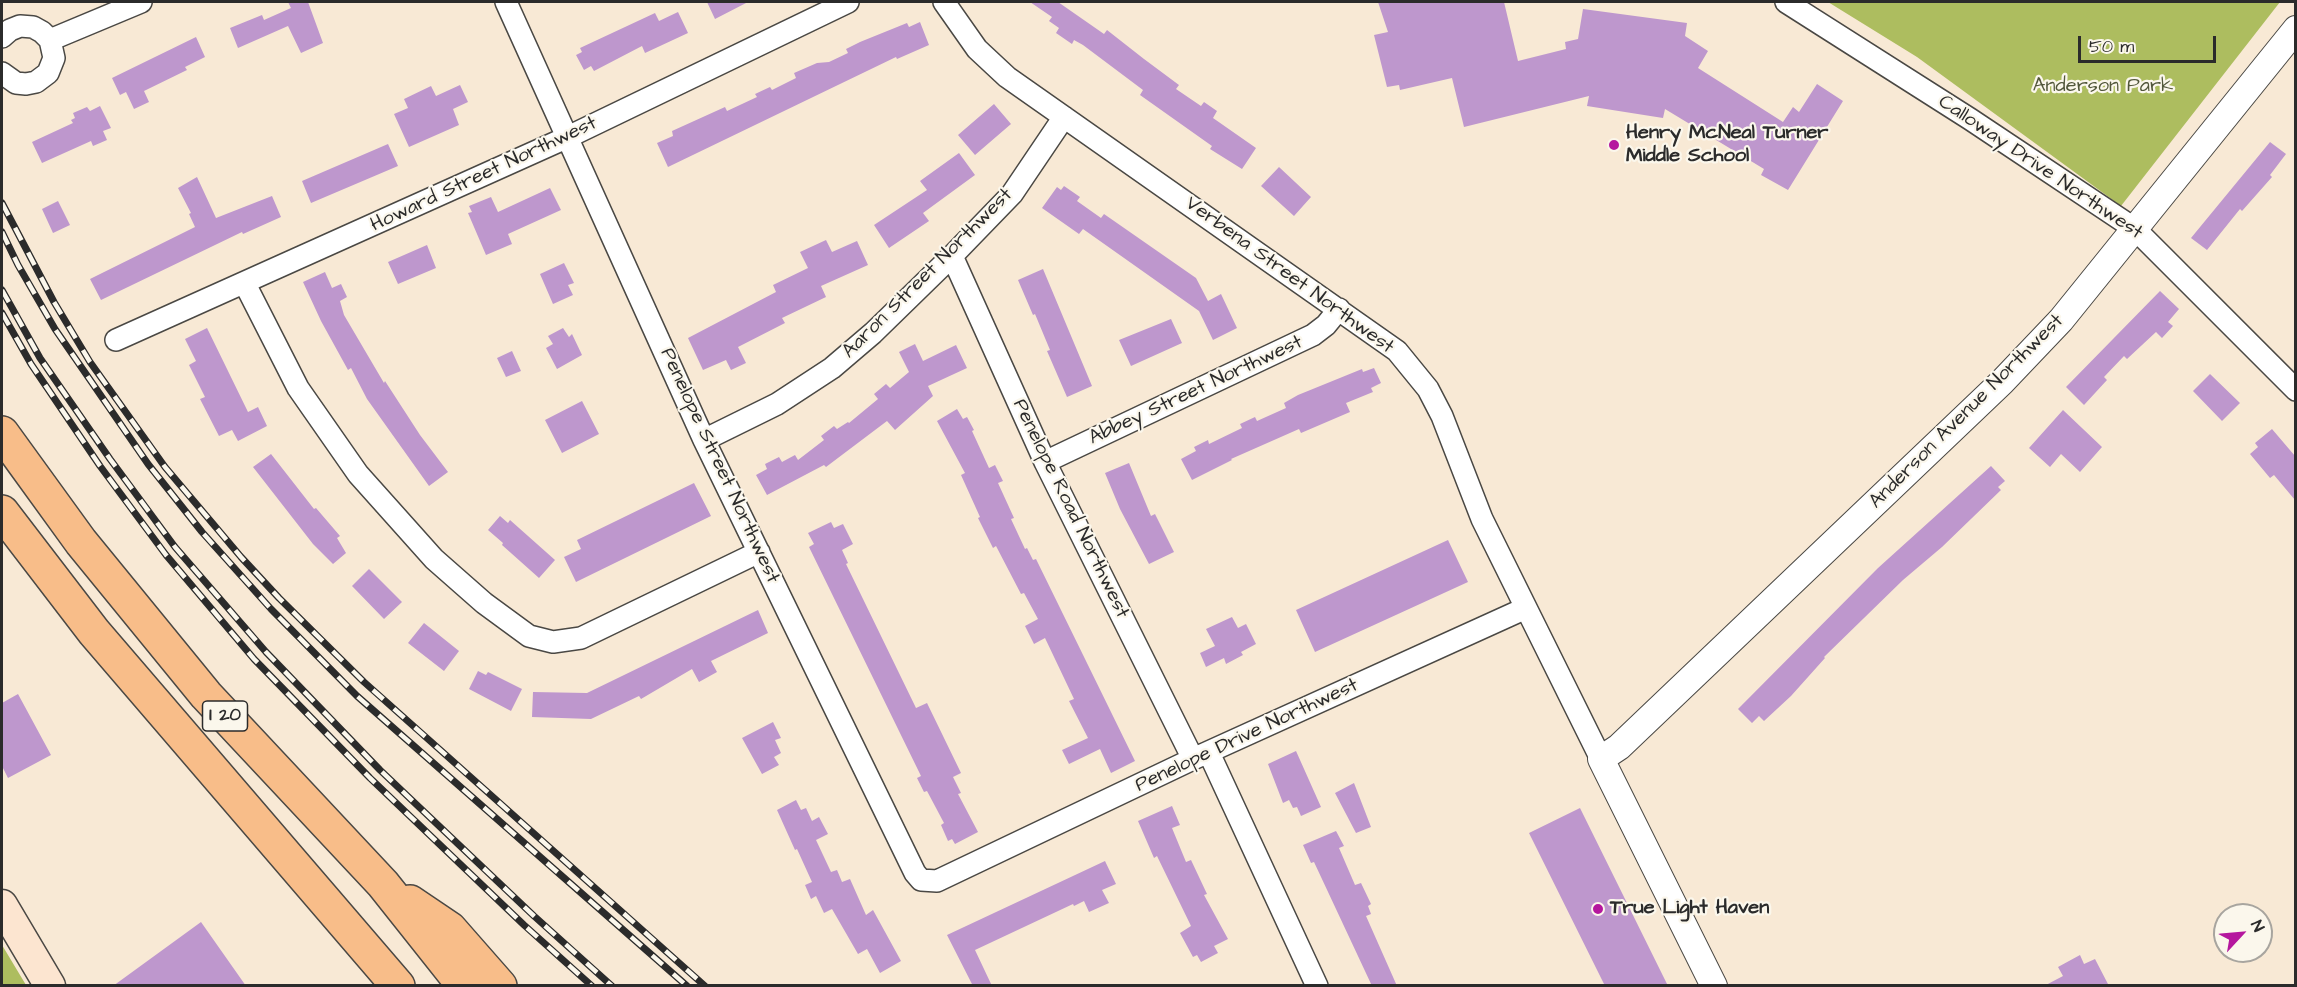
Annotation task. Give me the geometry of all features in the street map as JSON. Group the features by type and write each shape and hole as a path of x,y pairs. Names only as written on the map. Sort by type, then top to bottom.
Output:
{"highway":[{"name":"I 20","path":"2,433 81,542 206,695 383,884 464,986"},
{"name":"I 20","path":"2,512 28,549 109,651 398,986"},
{"path":"383,884 450,928 500,986"}],"main road":[{"path":"2,905 50,986"}],"street":[{"path":"50,40 141,2"},
{"name":"Penelope Street Northwest","path":"506,2 704,440 915,873 921,880 937,881 969,866"},
{"name":"Howard Street Northwest","path":"116,340 568,137 848,2"},
{"name":"Verbena Street Northwest","path":"944,2 977,49 1007,77 1397,351 1428,388 1442,416 1482,519 1601,759"},
{"name":"Calloway Drive Northwest","path":"1786,2 1970,119 2135,229 2295,390"},
{"path":"2,37 10,30 20,26 33,27 50,40 54,58 48,73 40,80 26,84 16,83 2,73"},
{"name":"Anderson Avenue Northwest","path":"1601,759 1619,747 2002,382 2061,320 2295,29"},
{"name":"Aaron Street Northwest","path":"704,440 777,404 832,368 873,333 1012,194 1064,117"},
{"name":"Penelope Road Northwest","path":"952,256 1045,462 1201,756 1317,986"},
{"path":"245,284 298,388 358,474 435,559 484,603 529,636 553,642 581,638 759,552"},
{"name":"Abbey Street Northwest","path":"1045,462 1313,336 1339,309"},
{"name":"Penelope Drive Northwest","path":"969,866 1201,756 1526,608"},
{"path":"1601,759 1714,986"}],"green space":[{"name":"Anderson Park","path":"1828,2 2280,2 2121,206 1917,57"},
{"path":"2,945 26,985 2,985"}],"building":[{"path":"288,2 308,2 323,43 301,53 288,26 238,48 230,28 262,15 264,20 291,8"},
{"path":"707,2 748,2 715,19"},
{"path":"1030,2 1058,2 1104,34 1107,30 1179,85 1176,89 1201,106 1204,102 1217,111 1213,118 1256,148 1242,169 1210,149 1212,146 1140,95 1143,90 1083,45 1074,40 1072,44 1056,33 1059,28 1049,21 1052,17"},
{"path":"1378,2 1504,2 1518,61 1566,49 1565,42 1578,39 1583,9 1687,23 1685,36 1708,51 1698,68 1783,122 1793,107 1799,112 1817,84 1843,101 1788,190 1761,175 1764,169 1665,109 1663,118 1587,106 1589,96 1464,127 1452,78 1400,90 1399,85 1387,87 1374,35 1388,32"},
{"path":"678,12 688,33 645,53 642,46 594,71 591,66 584,70 576,55 582,52 580,48 655,13 659,21"},
{"path":"920,22 929,45 897,59 896,57 668,167 657,143 673,136 672,131 725,107 727,111 757,97 755,94 770,87 772,90 796,78 794,73 817,63 829,62 848,53 846,49 860,42 907,23 909,27"},
{"path":"196,37 205,57 185,67 187,70 144,91 149,102 134,109 126,92 120,95 112,78"},
{"path":"460,85 468,102 453,109 459,125 409,147 394,114 408,108 404,99 431,86 436,96"},
{"path":"994,104 1011,124 975,155 958,135"},
{"path":"100,106 111,128 103,131 107,140 93,146 91,141 42,163 32,142 73,123 71,120 75,118 73,113 87,107 90,111"},
{"path":"2270,142 2286,154 2270,175 2272,177 2242,211 2240,209 2207,250 2191,238"},
{"path":"388,144 398,166 311,203 302,181"},
{"path":"959,153 975,175 923,213 929,221 889,248 874,225 927,190 920,181"},
{"path":"1279,167 1311,197 1294,216 1261,186"},
{"path":"197,177 216,218 272,196 281,217 243,234 242,232 101,300 90,279 195,227 189,214 191,213 178,188"},
{"path":"1064,186 1080,197 1077,201 1101,218 1104,214 1196,278 1208,301 1221,294 1237,328 1213,340 1199,311 1083,229 1079,234 1042,208 1057,187 1061,190"},
{"path":"550,188 561,210 508,234 512,244 486,255 468,213 472,212 469,206 491,197 498,212"},
{"path":"58,201 70,225 53,233 42,209"},
{"path":"826,240 832,252 857,241 868,265 821,286 826,297 782,318 785,323 738,347 746,363 731,370 726,360 703,370 688,338 776,292 773,285 808,268 800,252"},
{"path":"427,245 436,268 398,284 388,262"},
{"path":"564,263 574,283 568,285 573,295 553,304 540,274"},
{"path":"1043,269 1092,386 1067,397 1047,351 1050,350 1035,314 1033,315 1018,280"},
{"path":"325,272 332,288 341,284 347,297 340,301 344,315 384,383 385,381 420,435 448,472 429,486 367,399 351,368 348,370 321,321 303,282"},
{"path":"2160,291 2179,309 2168,322 2173,326 2162,338 2156,332 2127,359 2124,356 2104,377 2107,380 2084,405 2066,387"},
{"path":"1171,319 1182,343 1131,366 1119,340"},
{"path":"207,328 248,412 258,407 267,426 238,441 232,430 219,436 200,399 205,397 189,365 196,361 185,339"},
{"path":"563,328 569,337 572,334 582,355 557,369 546,348 553,344 548,336"},
{"path":"915,344 923,361 956,345 967,368 928,386 933,396 895,430 887,421 826,467 824,465 767,495 756,475 767,469 765,464 779,457 782,462 795,455 798,460 824,440 821,436 834,426 837,429 849,423 878,399 874,394 886,384 890,388 909,372 899,352"},
{"path":"512,351 521,371 506,377 497,358"},
{"path":"1374,368 1381,383 1371,388 1373,392 1346,403 1350,412 1301,433 1299,429 1231,459 1192,480 1181,459 1196,451 1194,447 1208,440 1209,444 1242,428 1240,424 1255,417 1257,421 1286,408 1284,403 1298,395 1362,369 1363,372"},
{"path":"2210,374 2240,403 2222,421 2193,391"},
{"path":"582,401 599,434 562,453 545,420"},
{"path":"957,409 963,419 967,417 989,468 995,465 1003,481 998,483 1025,549 1027,548 1033,560 1036,559 1135,761 1111,773 1100,749 1069,764 1062,750 1088,738 1069,701 1074,699 1045,638 1034,644 1025,626 1038,619 1024,593 1021,594 996,546 993,548 961,475 965,473 937,421"},
{"path":"2063,410 2102,447 2080,472 2061,454 2050,467 2029,448"},
{"path":"2272,429 2295,456 2295,500 2274,475 2270,478 2250,454 2258,447 2255,443"},
{"path":"271,454 314,509 316,508 340,536 337,538 346,553 333,564 313,544 253,467"},
{"path":"1129,463 1151,516 1155,514 1174,552 1149,564 1120,509 1105,473"},
{"path":"1991,466 2005,481 1998,487 2001,490 1824,657 1791,696 1764,721 1759,716 1752,723 1738,709 1878,568"},
{"path":"694,483 711,516 576,582 564,557 581,549 577,540"},
{"path":"500,516 508,523 510,520 555,560 539,578 488,530"},
{"path":"831,522 834,528 843,524 853,544 842,550 848,563 846,564 916,708 927,703 961,773 953,777 961,793 958,794 978,832 955,844 952,839 948,841 941,825 944,823 927,791 924,792 917,778 921,776 809,547 814,544 808,533"},
{"path":"1448,540 1468,582 1315,652 1296,610"},
{"path":"369,569 402,602 384,619 352,586"},
{"path":"758,610 768,633 711,661 717,672 699,682 692,669 641,699 639,696 591,719 532,717 533,692 587,693"},
{"path":"1232,617 1238,628 1246,624 1256,644 1241,652 1243,655 1226,664 1224,658 1206,667 1200,653 1215,646 1206,629"},
{"path":"424,623 459,651 444,671 408,643"},
{"path":"478,671 486,675 488,672 522,689 511,711 469,689"},
{"path":"18,694 51,755 8,778 2,766 2,703"},
{"path":"773,722 781,738 775,740 781,753 774,757 779,765 762,774 742,738"},
{"path":"1296,751 1321,807 1301,816 1297,807 1293,808 1289,800 1283,803 1268,764"},
{"path":"1354,783 1371,827 1356,833 1335,793"},
{"path":"796,800 801,810 806,808 812,821 819,817 828,834 816,840 831,872 837,870 842,882 850,879 866,915 873,910 901,961 880,973 867,949 858,954 832,909 824,913 816,896 811,899 805,885 812,882 777,810"},
{"path":"1172,806 1180,825 1172,828 1186,862 1191,860 1207,894 1204,895 1228,939 1214,946 1218,953 1201,962 1197,955 1193,957 1180,933 1191,926 1157,856 1154,858 1138,821"},
{"name":"True Light Haven","path":"1580,808 1668,986 1605,986 1529,833"},
{"path":"1336,831 1344,846 1339,848 1355,885 1361,883 1371,904 1368,906 1371,914 1366,916 1397,986 1372,986 1314,862 1311,863 1303,845"},
{"path":"1105,861 1116,884 1102,890 1109,903 1089,912 1084,901 1074,906 1073,904 975,950 992,986 973,986 947,935"},
{"path":"201,922 246,986 113,986"},
{"path":"2080,955 2084,964 2095,959 2109,986 2044,986 2063,976 2058,967"}],"railway":[{"path":"2,203 54,302 90,362 165,467 241,557 364,682 705,986"},
{"path":"2,232 55,329 148,464 202,532 271,609 357,696 687,986"},
{"path":"2,290 40,358 110,459 175,547 266,652 380,770 534,916 612,986"},
{"path":"2,313 31,364 100,466 166,555 254,659 370,778 524,925 592,986"}],"place":[{"name":"Henry McNeal Turner Middle School","path":"1614,145"},
{"name":"True Light Haven","path":"1598,909"}]}
